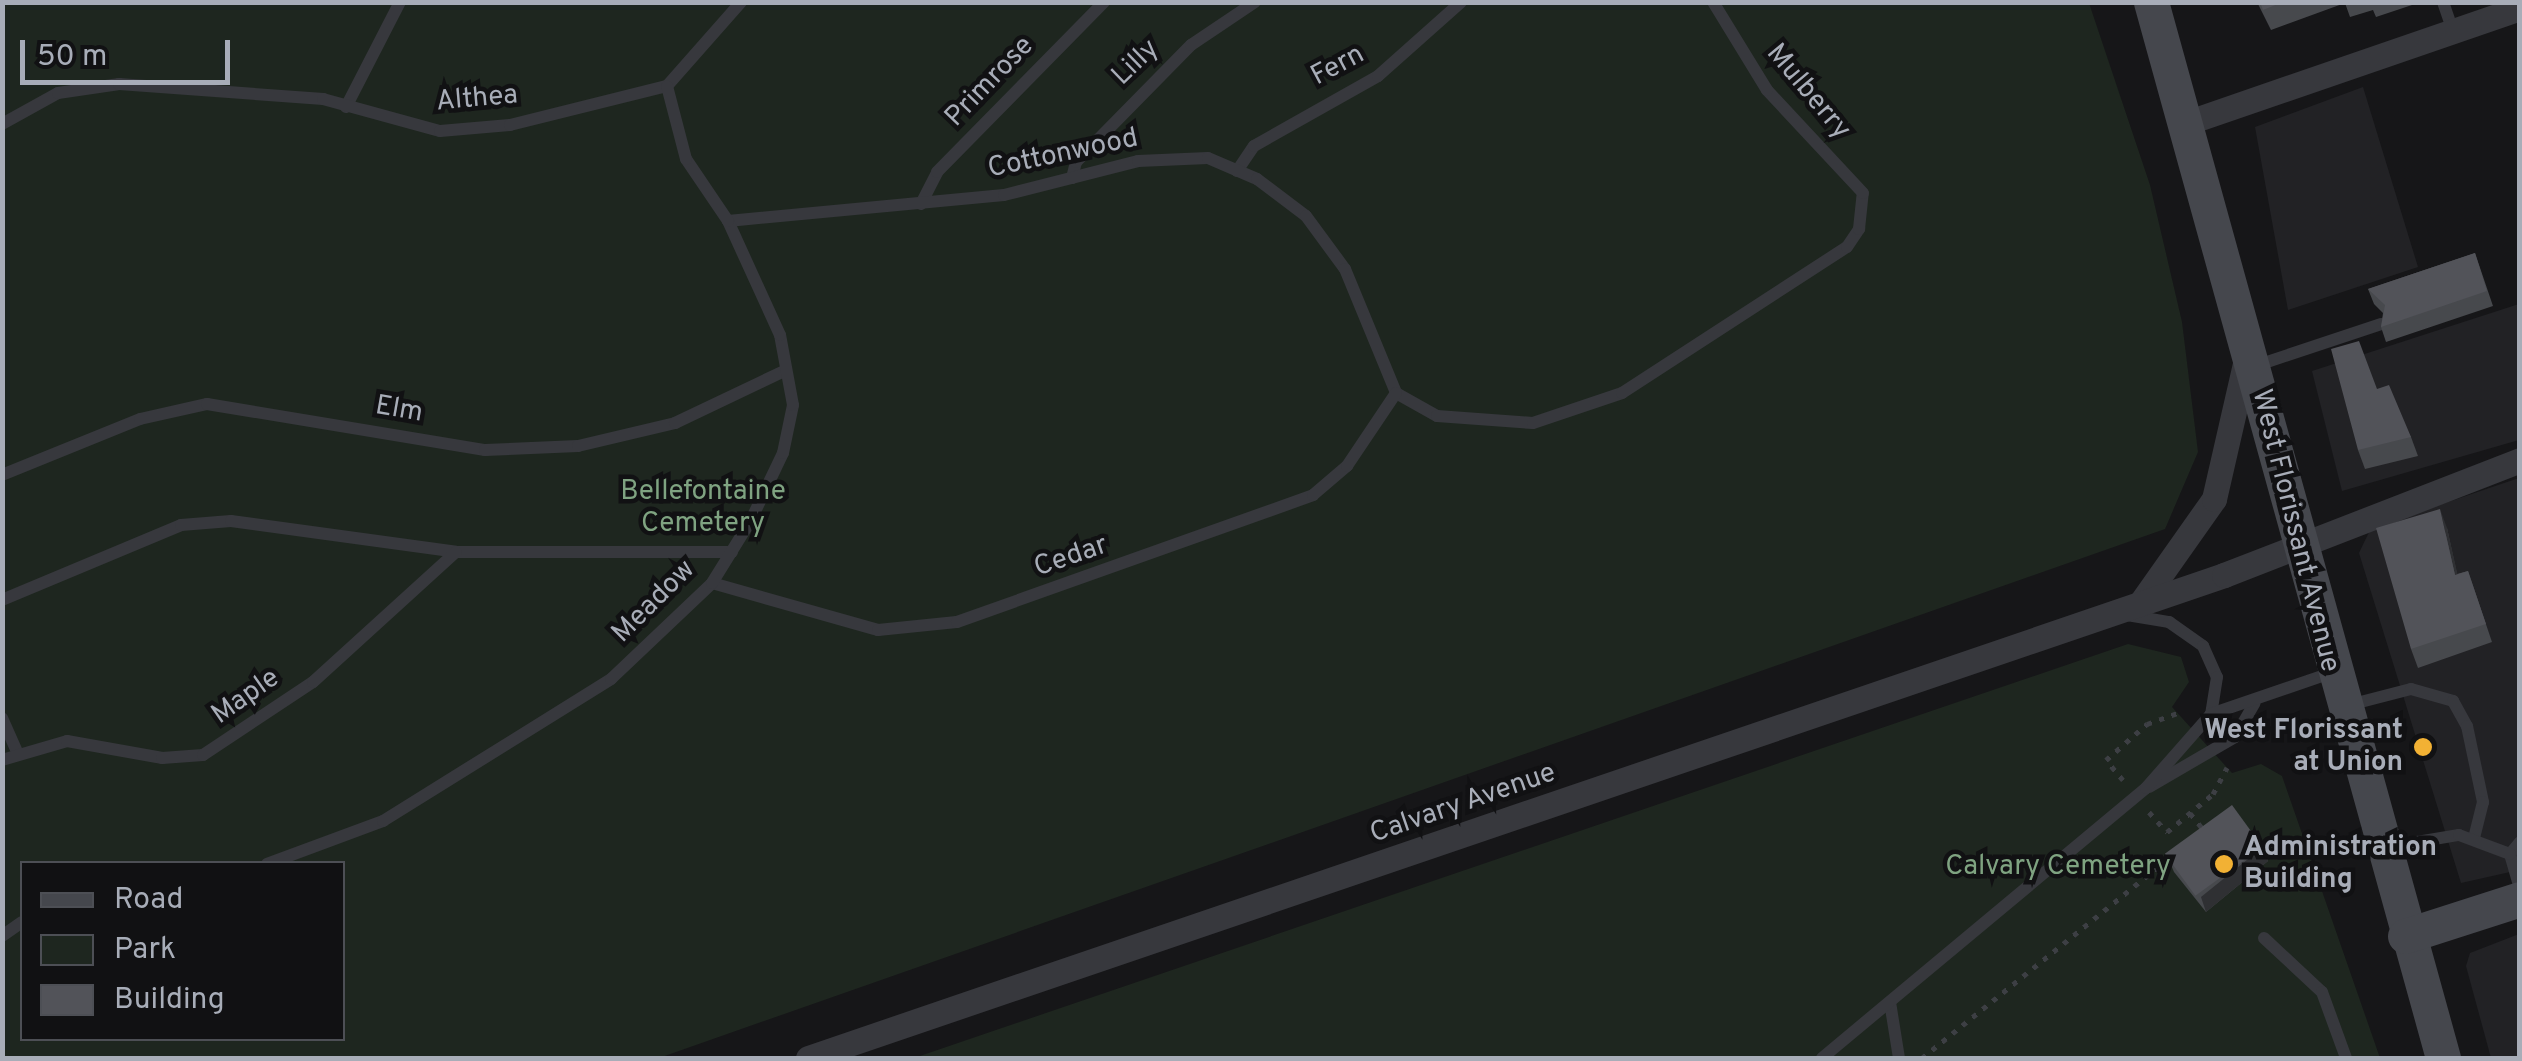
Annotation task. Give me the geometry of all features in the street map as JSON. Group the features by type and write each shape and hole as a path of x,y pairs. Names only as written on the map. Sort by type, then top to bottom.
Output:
{"main road":[{"name":"West Florissant Avenue","path":"2151,2 2189,122 2340,707 2443,1058"},
{"path":"2405,936 2520,899"}],"street":[{"path":"2189,122 2452,31 2518,15"},
{"path":"2126,609 2214,500 2235,436 2250,355"},
{"name":"Calvary Avenue","path":"808,1058 2126,609 2520,460"}],"lane":[{"path":"346,107 400,2"},
{"path":"668,86 741,2"},
{"name":"Primrose","path":"921,204 938,172 1104,2"},
{"name":"Lilly","path":"1072,178 1076,162 1191,45 1255,2"},
{"name":"Fern","path":"1237,171 1254,146 1378,76 1461,2"},
{"name":"Mulberry","path":"1396,393 1438,416 1486,425 1581,409 1622,393 1846,247 1864,212 1863,193 1768,90 1713,2"},
{"path":"2443,2 2452,31"},
{"name":"Althea","path":"2,124 58,94 119,84 223,86 346,107 440,131 510,124 668,86"},
{"name":"Meadow","path":"275,861 382,821 612,679 712,584 783,453 792,405 786,370 728,221 686,160 668,86"},
{"name":"Cottonwood","path":"728,221 921,204 1072,178 1138,161 1208,158 1237,171 1306,216 1345,269 1396,393"},
{"path":"2250,355 2380,324"},
{"name":"Elm","path":"2,475 140,418 207,404 485,450 578,446 675,423 786,370"},
{"name":"Cedar","path":"712,584 878,630 957,622 1314,495 1347,466 1396,393"},
{"path":"2,600 182,525 232,522 456,552 732,552"},
{"name":"Maple","path":"2,760 18,751 67,741 162,758 203,755 313,682 456,552"},
{"path":"1822,1058 2146,788 2211,714 2217,677 2203,646 2169,622 2126,609"},
{"path":"2211,714 2254,703 2331,673"},
{"path":"2340,707 2411,688 2453,702 2468,726 2483,802 2474,838"},
{"path":"2146,788 2235,737 2254,703"},
{"path":"2,718 18,751"},
{"path":"2380,848 2474,838 2510,854 2520,888"},
{"path":"2510,854 2520,842"},
{"path":"2264,938 2322,992 2346,1058"},
{"path":"1890,1002 1898,1058"}],"path":[{"path":"2190,813 2212,840"},
{"path":"2189,842 2204,830"},
{"path":"1922,1058 2174,854"}],"shaded area":[{"path":"2363,87 2418,267 2288,310 2255,127"},
{"path":"2519,304 2519,440 2342,491 2312,371"},
{"path":"2519,478 2519,870 2461,883 2359,553 2371,528"},
{"path":"2519,934 2519,1058 2491,1058 2466,966 2470,953"}],"green space":[{"name":"Bellefontaine Cemetery","path":"2,3 2089,3 2150,185 2182,322 2198,452 2165,529 659,1058 3,1058"},
{"name":"Calvary Cemetery","path":"2128,644 2181,657 2189,682 2172,707 2232,773 2261,764 2282,776 2380,1058 914,1058"}],"building":[{"path":"2260,2 2283,2 2263,10"},
{"path":"2475,253 2487,291 2381,327 2385,305 2368,289"},
{"path":"2359,341 2377,389 2389,385 2411,437 2358,450 2331,349"},
{"path":"2440,509 2455,575 2468,571 2486,624 2411,649 2376,528"},
{"path":"2232,805 2263,847 2195,896 2165,854"}],"place":[{"name":"West Florissant at Union","path":"2423,747"},
{"name":"Administration Building","path":"2224,864"}]}
